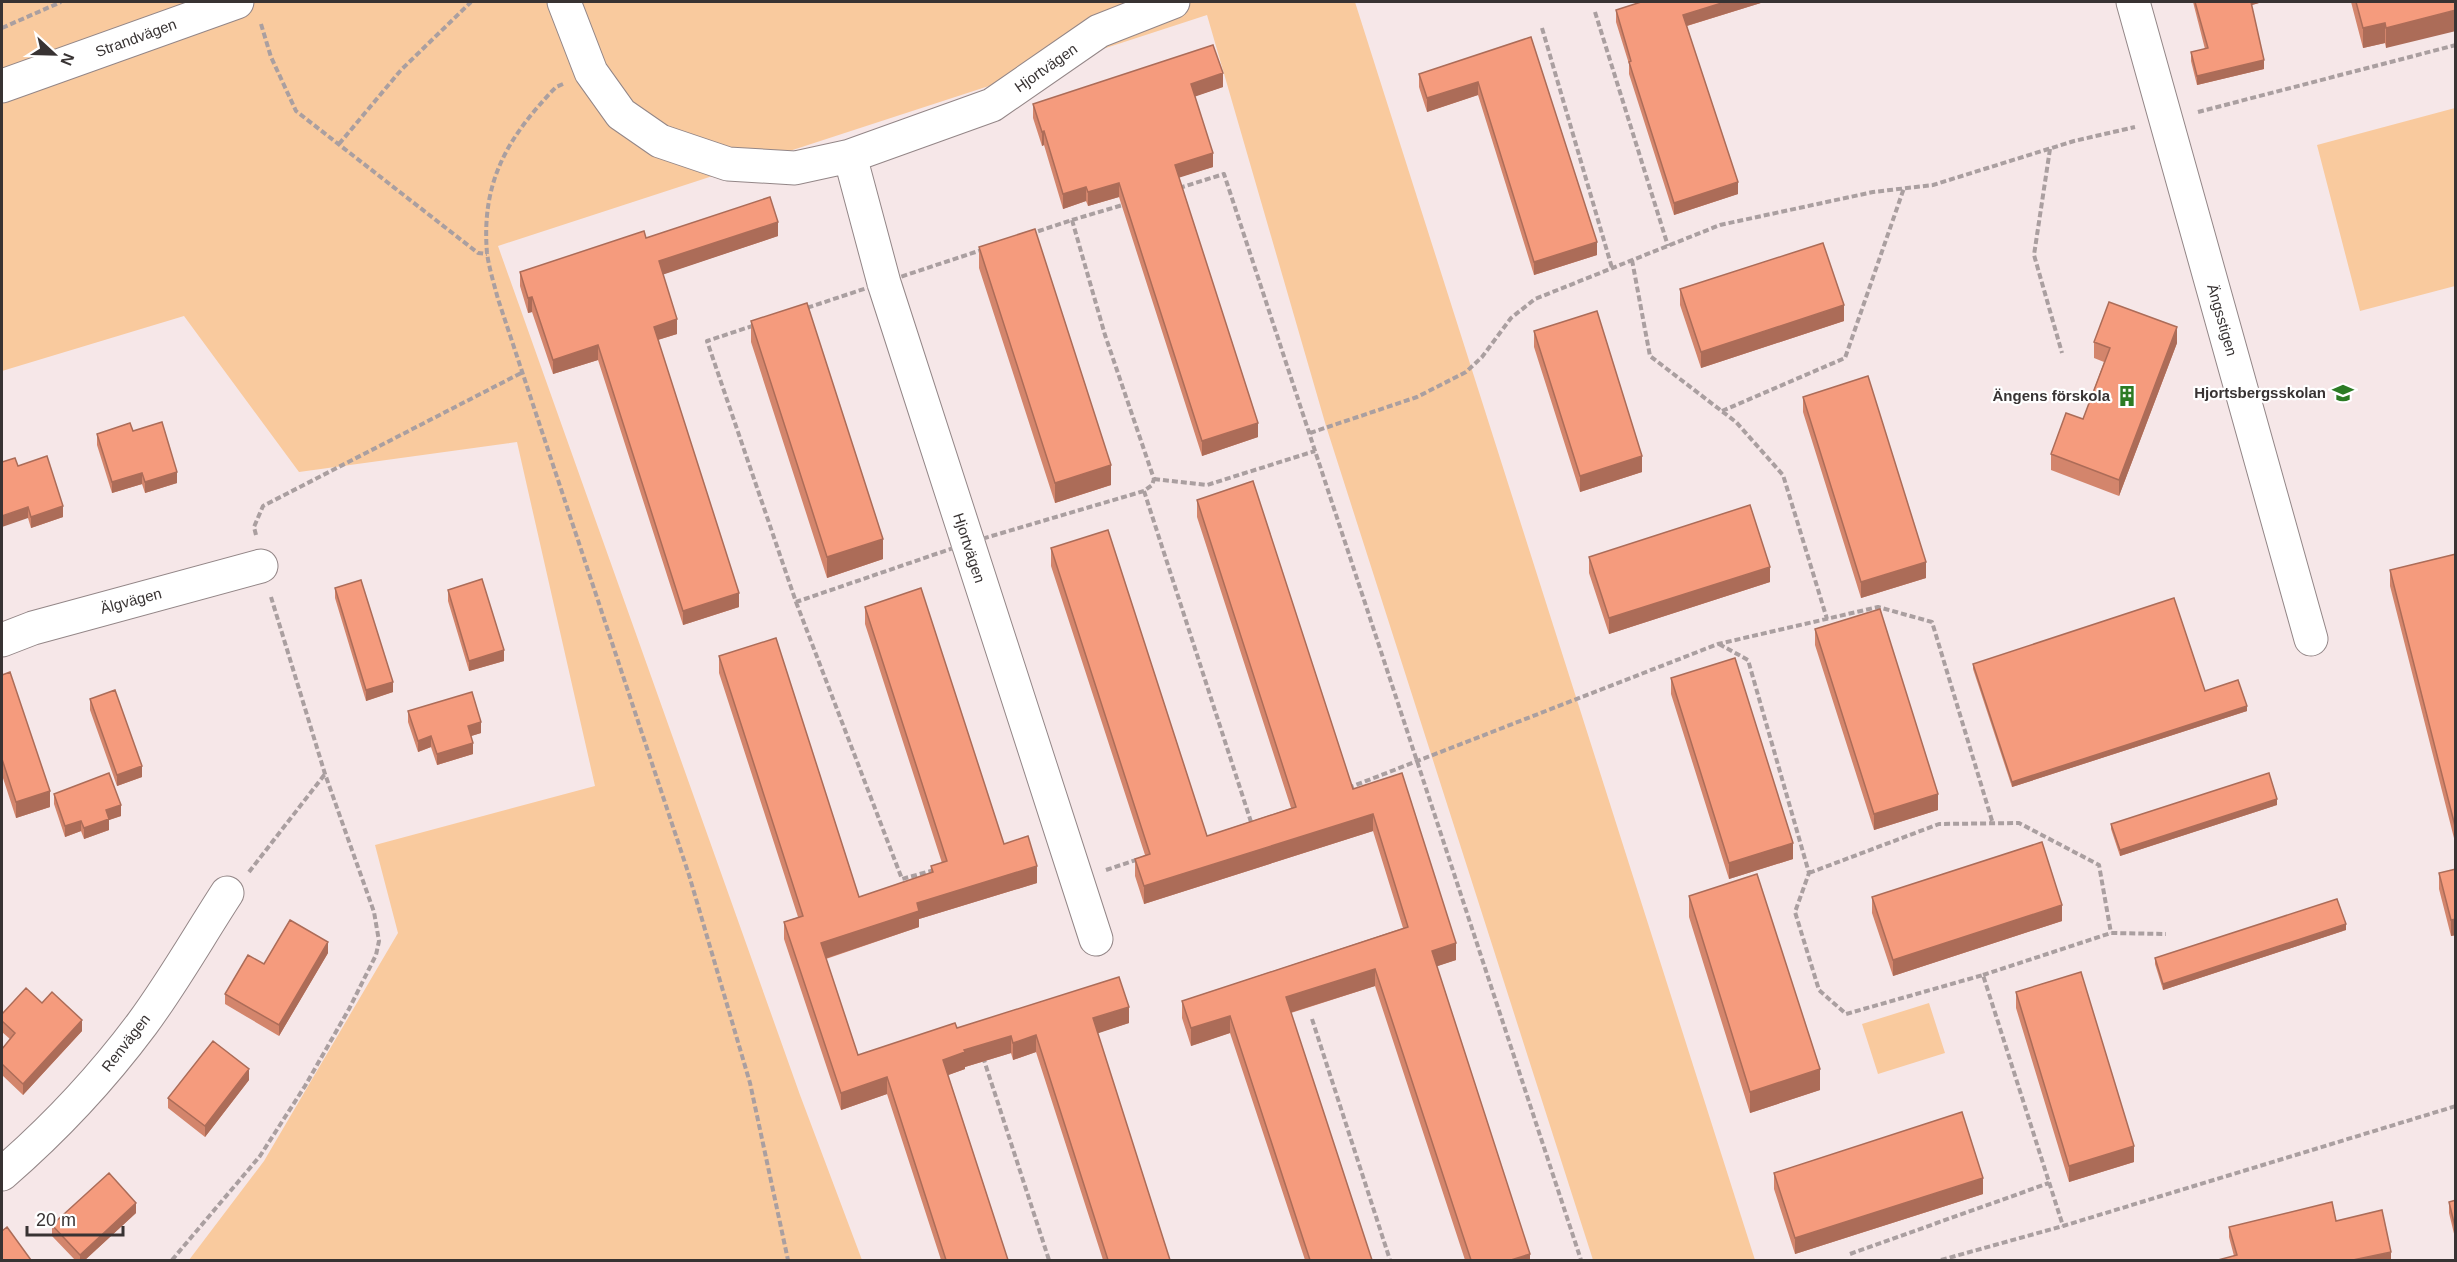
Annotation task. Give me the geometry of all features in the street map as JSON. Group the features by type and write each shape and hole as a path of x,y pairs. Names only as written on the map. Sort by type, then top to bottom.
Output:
{"street":[{"name":"Strandvägen","path":"2,86 237,2"},
{"name":"Hjortvägen","path":"564,2 591,72 621,114 660,141 728,164 795,168 850,156 992,105 1099,31 1173,2"},
{"name":"Ängsstigen","path":"2133,2 2311,639"},
{"name":"Hjortvägen","path":"850,156 884,283 1095,939"},
{"name":"Älgvägen","path":"2,640 33,628 261,566"},
{"name":"Renvägen","path":"2,1174 40,1141 143,1023 227,893"}],"path":[{"path":"2,28 61,2"},
{"path":"339,144 400,70 471,2"},
{"path":"1595,12 1668,246"},
{"path":"261,24 271,57 296,111 478,253 487,254"},
{"path":"1542,28 1612,268"},
{"path":"1310,433 1417,397 1446,384 1466,372 1482,357 1511,318 1535,299 1720,225 1873,192 1933,185 2074,141 2166,120 2456,45"},
{"path":"591,72 556,87 524,121 511,140 495,177 487,207 487,254 498,298 689,876 750,1083 788,1260"},
{"path":"2050,149 2034,255 2062,353"},
{"path":"1170,190 1224,174 1581,1260"},
{"path":"1722,411 1845,358 1904,188"},
{"path":"937,869 902,879 796,602 707,341 1137,200"},
{"path":"796,602 968,543 1144,491 1152,485 1154,479 1105,336 1072,220"},
{"path":"1632,260 1650,356 1736,422 1783,475 1827,619"},
{"path":"172,1260 260,1156 305,1086 349,1009 376,955 379,933 325,774 261,566 254,527 263,506 523,372"},
{"path":"1154,479 1207,484 1315,451"},
{"path":"1144,491 1252,825"},
{"path":"1340,791 1718,644 1878,607 1932,622 1993,824"},
{"path":"1718,644 1748,660 1809,873 1795,912 1819,990 1846,1014 1983,975 2111,933 2166,934"},
{"path":"227,893 243,879 325,774"},
{"path":"1241,828 1263,820"},
{"path":"1809,873 1939,824 2019,823 2099,865 2111,933"},
{"path":"1076,879 1142,858"},
{"path":"1983,975 2063,1226"},
{"path":"1312,1019 1390,1260"},
{"path":"982,1052 1049,1260"},
{"path":"1945,1260 2456,1106"},
{"path":"1850,1254 2049,1183"}],"shaded area":[{"path":"2,2 1355,2 1755,1260 1593,1260 1326,426 1207,15 498,246 800,1095 862,1260 189,1260 264,1161 398,933 375,845 595,786 517,442 299,472 184,316 2,371"},
{"path":"2455,108 2455,286 2360,311 2317,145"},
{"path":"1929,1003 1945,1053 1878,1074 1862,1024"}],"building":[{"path":"1641,2 1725,2 1683,15 1738,182 1674,203 1629,62 1631,61 1616,10"},
{"path":"2195,2 2251,2 2264,60 2197,76 2191,52 2208,48"},
{"path":"2356,2 2456,2 2456,10 2386,28 2385,23 2363,28"},
{"path":"1531,37 1597,242 1534,262 1478,82 1427,98 1419,74"},
{"path":"1213,45 1223,73 1191,84 1213,153 1175,165 1258,423 1202,441 1119,183 1088,192 1086,187 1063,194 1044,131 1042,132 1033,104"},
{"path":"770,197 778,222 659,261 677,319 654,327 739,593 683,611 598,345 553,360 532,297 528,298 520,272 644,231 646,238"},
{"path":"1035,229 1111,465 1055,483 979,247"},
{"path":"1823,243 1844,305 1701,352 1680,289"},
{"name":"Ängens förskola","path":"2109,302 2177,327 2119,480 2051,454 2066,413 2083,419 2110,348 2094,342"},
{"path":"807,303 883,539 827,557 751,321"},
{"path":"1597,311 1642,456 1580,476 1534,331"},
{"path":"1868,376 1926,562 1861,582 1803,397"},
{"path":"162,422 177,472 145,482 142,473 112,482 97,434 130,423 133,431"},
{"path":"47,456 63,506 31,517 28,507 2,516 2,462 15,458 18,466"},
{"path":"1253,481 1353,789 1402,773 1456,943 1432,951 1530,1254 1511,1260 1471,1260 1375,969 1286,997 1372,1260 1310,1260 1230,1016 1191,1028 1182,1001 1408,927 1373,814 1144,886 1135,859 1150,854 1051,548 1108,530 1207,836 1296,807 1197,500"},
{"path":"1750,505 1770,567 1609,618 1589,557"},
{"path":"2456,554 2456,830 2390,570"},
{"path":"482,579 504,650 469,661 448,590"},
{"path":"361,580 393,682 366,690 335,588"},
{"path":"921,588 1004,844 1028,836 1037,866 917,903 919,911 821,943 858,1055 955,1023 957,1028 1119,977 1129,1007 1093,1018 1170,1260 1108,1260 1036,1035 1013,1043 1011,1036 964,1050 965,1052 943,1060 1008,1260 946,1260 887,1077 841,1093 784,922 803,916 719,656 776,638 859,897 933,872 931,866 947,861 865,607"},
{"path":"2174,598 2205,691 2238,680 2247,706 2012,782 1973,664"},
{"path":"1880,609 1938,794 1874,814 1815,629"},
{"path":"1735,658 1793,843 1729,863 1671,678"},
{"path":"10,672 50,791 16,802 2,759 2,675"},
{"path":"115,690 142,766 117,775 90,699"},
{"path":"472,692 481,722 468,726 473,743 437,754 431,736 418,741 408,711"},
{"path":"109,773 121,805 106,810 109,819 84,828 81,821 65,826 54,794"},
{"path":"2269,773 2277,799 2120,850 2111,824"},
{"path":"2042,842 2062,905 1893,960 1872,897"},
{"path":"2456,869 2456,919 2451,920 2439,873"},
{"path":"1757,874 1820,1069 1750,1092 1689,896"},
{"path":"2337,899 2346,924 2163,984 2155,958"},
{"path":"290,920 328,942 279,1025 225,994 248,955 264,964"},
{"path":"2081,972 2134,1146 2069,1166 2016,992"},
{"path":"26,988 42,1003 52,992 82,1020 23,1084 2,1064 2,1049 15,1033 2,1021 2,1014"},
{"path":"213,1041 249,1069 205,1126 168,1098"},
{"path":"1962,1112 1983,1178 1795,1238 1774,1173"},
{"path":"109,1173 136,1203 80,1255 52,1225"},
{"path":"2456,1200 2456,1231 2449,1202"},
{"path":"2332,1202 2336,1221 2382,1210 2391,1252 2353,1260 2218,1260 2237,1255 2229,1227"},
{"path":"7,1227 31,1260 2,1260 2,1231"}],"place":[{"name":"Hjortsbergsskolan","path":"2343,393"},
{"name":"Ängens förskola","path":"2127,396"}]}
